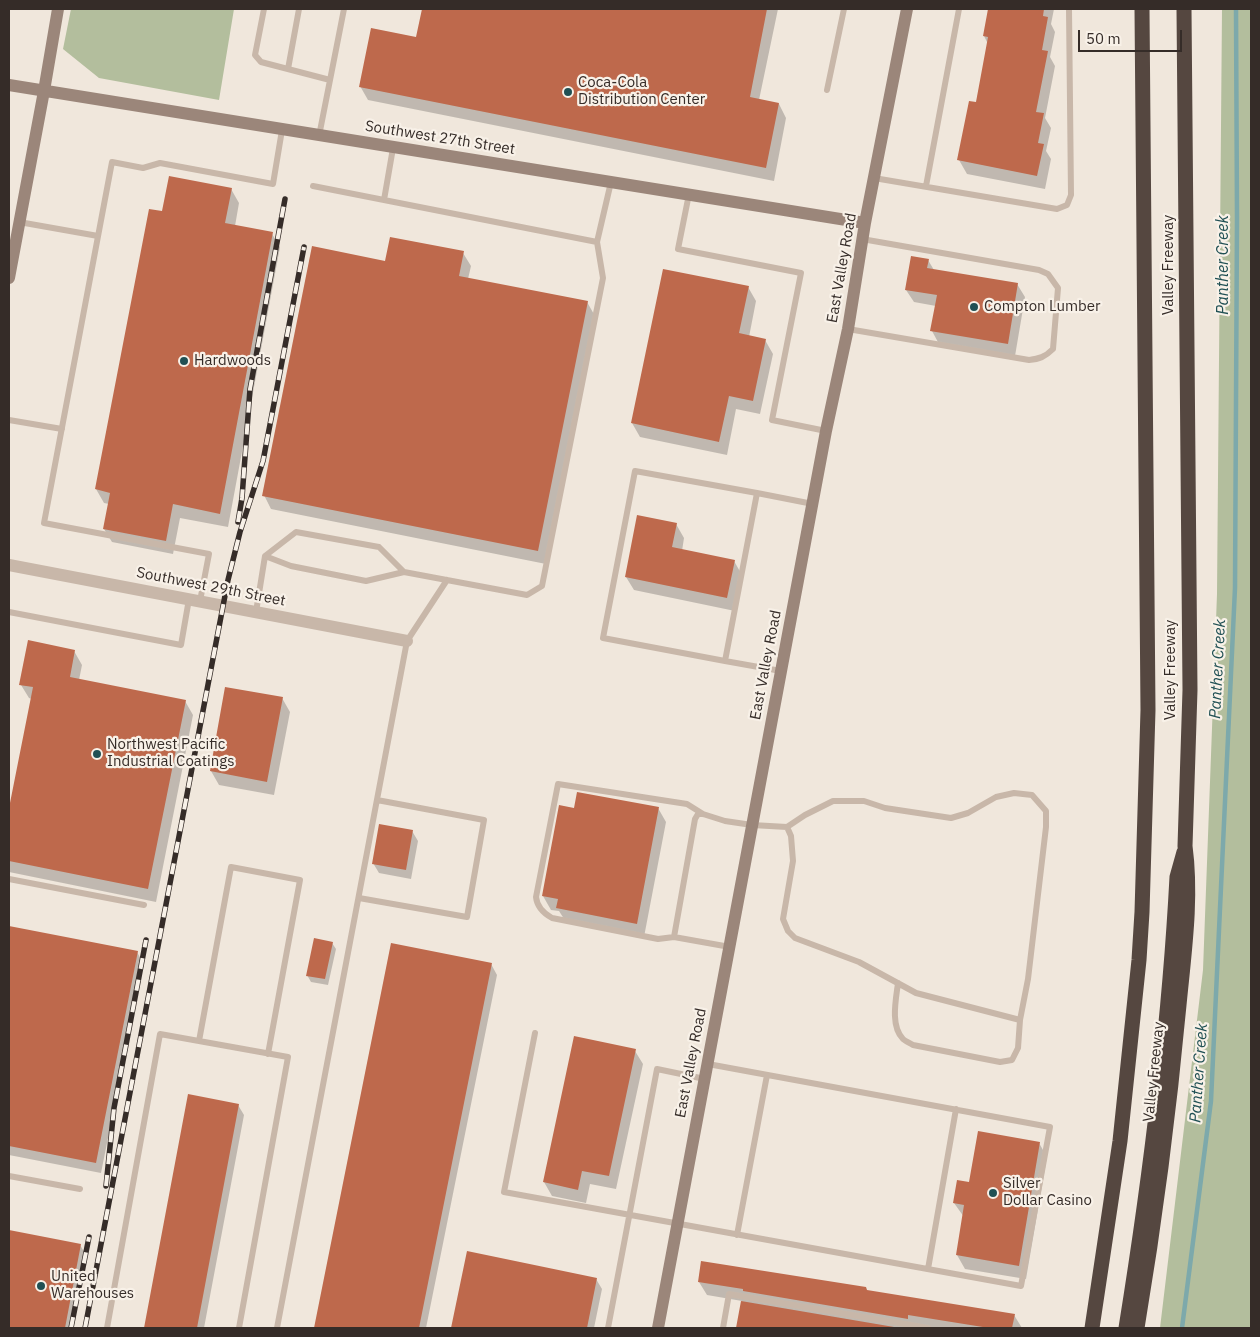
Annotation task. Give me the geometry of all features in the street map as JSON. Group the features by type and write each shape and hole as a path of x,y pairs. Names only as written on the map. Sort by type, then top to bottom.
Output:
{"highway":[{"name":"Valley Freeway","path":"1092,1328 1120,1141 1139,960 1143,872 1148,648 1142,9"},
{"name":"Valley Freeway","path":"1137,1328 1155,1216 1171,1089 1189,871 1185,846 1190,690 1184,9"},
{"path":"1126,1328 1164,1063 1177,877 1185,846"}],"street":[{"path":"9,278 58,9"},
{"name":"East Valley Road","path":"658,1328 826,431 848,329 862,239 907,9"},
{"name":"Southwest 27th Street","path":"9,85 866,222"},
{"name":"Southwest 29th Street","path":"9,565 407,641"}],"lane":[{"path":"264,9 255,54 261,62 330,80"},
{"path":"288,69 299,9"},
{"path":"319,136 344,9"},
{"path":"828,90 844,9"},
{"path":"926,186 959,9"},
{"path":"874,178 1057,209 1067,205 1071,195 1069,9"},
{"path":"9,612 181,645 209,554 44,523 112,162 144,168 160,163 273,184 282,130"},
{"path":"384,200 394,148"},
{"path":"265,556 292,566 366,581 404,572 528,595 542,586 603,278 597,242 611,182"},
{"path":"313,186 597,242"},
{"path":"689,194 678,249 801,273 772,420 826,431"},
{"path":"20,222 98,236"},
{"path":"848,329 1029,360 1039,359 1053,349 1058,288 1048,274 1039,270 862,239"},
{"path":"9,420 62,429"},
{"path":"781,671 604,638 635,471 813,504"},
{"path":"726,661 757,494"},
{"path":"256,612 265,556 296,532 379,547 404,572"},
{"path":"276,1328 407,641 447,580"},
{"path":"730,947 674,937 658,939 552,918 541,910 536,904 536,897 558,784 687,804 703,814 725,821 787,827 833,800 864,801 884,808 951,818 968,813 996,797 1014,792 1032,795 1046,811 1046,827 1028,980 1020,1020 1018,1048 1012,1060 1000,1062 913,1045 903,1039 897,1030 895,1010 898,983"},
{"path":"359,898 467,917 484,820 377,800"},
{"path":"674,937 695,819 698,814 703,814"},
{"path":"787,827 791,836 793,860 783,919 788,931 796,938 860,962 916,993 1020,1020"},
{"path":"199,1041 231,867 300,880 268,1054"},
{"path":"9,879 144,905"},
{"path":"534,1033 504,1192 1020,1286 1050,1127 708,1064"},
{"path":"107,1328 160,1034 288,1057 239,1328"},
{"path":"608,1328 657,1069 705,1079"},
{"path":"738,1236 767,1075"},
{"path":"928,1269 956,1110"},
{"path":"9,1176 80,1189"},
{"path":"723,1328 729,1294 928,1328"}],"green space":[{"path":"71,9 234,9 219,100 99,78 63,49"},
{"path":"1222,9 1251,9 1251,1328 1160,1328 1203,970 1217,594"}],"building":[{"name":"Coca-Cola Distribution Center","path":"422,9 767,9 750,97 779,103 766,168 359,87 371,28 416,37"},
{"path":"988,9 1044,9 1043,16 1048,17 1042,50 1048,51 1036,112 1044,113 1038,143 1044,144 1037,176 957,160 969,101 976,102 988,37 983,36"},
{"name":"Hardwoods","path":"169,176 232,188 225,223 273,232 220,514 173,504 166,541 103,529 110,493 95,489 149,209 162,211"},
{"path":"390,237 464,251 459,276 588,301 538,551 262,496 312,246 385,261"},
{"name":"Compton Lumber","path":"911,256 929,259 927,268 1018,283 1008,344 930,331 937,295 905,290"},
{"path":"663,269 749,286 739,333 766,339 753,401 729,396 719,442 631,423"},
{"path":"637,515 677,523 672,547 735,560 727,598 625,577"},
{"name":"Northwest Pacific Industrial Coatings","path":"28,640 75,650 70,677 186,700 148,889 9,861 9,808 33,687 19,685"},
{"path":"225,687 283,697 267,782 210,771"},
{"path":"577,792 659,807 637,924 556,908 558,899 542,896 559,805 574,808"},
{"path":"379,824 413,830 406,870 372,864"},
{"path":"9,926 138,951 96,1163 9,1146"},
{"path":"314,938 333,942 325,979 306,976"},
{"path":"391,943 492,963 419,1328 314,1328"},
{"path":"574,1036 636,1049 609,1176 582,1171 578,1190 543,1182"},
{"path":"188,1094 239,1104 197,1328 144,1328"},
{"name":"Silver Dollar Casino","path":"978,1131 1040,1142 1019,1266 956,1255 964,1205 953,1203 957,1180 969,1182"},
{"name":"United Warehouses","path":"9,1230 81,1244 65,1328 9,1328"},
{"path":"467,1251 597,1278 587,1328 451,1328"},
{"path":"701,1261 866,1287 867,1290 1015,1314 1012,1328 989,1328 908,1315 908,1319 698,1282"},
{"path":"741,1301 900,1328 736,1328"}],"waterway":[{"name":"Panther Creek","path":"1182,1328 1211,1101 1235,588 1236,9"}],"railway":[{"path":"238,522 242,498 250,389 285,199"},
{"path":"85,1328 228,580 240,532 263,461 304,247"},
{"path":"106,1186 114,1108 146,940"},
{"path":"71,1328 89,1237"}],"place":[{"name":"Coca-Cola Distribution Center","path":"568,92"},
{"name":"Compton Lumber","path":"974,307"},
{"name":"Hardwoods","path":"184,361"},
{"name":"Northwest Pacific Industrial Coatings","path":"97,754"},
{"name":"Silver Dollar Casino","path":"993,1193"},
{"name":"United Warehouses","path":"41,1286"}]}
